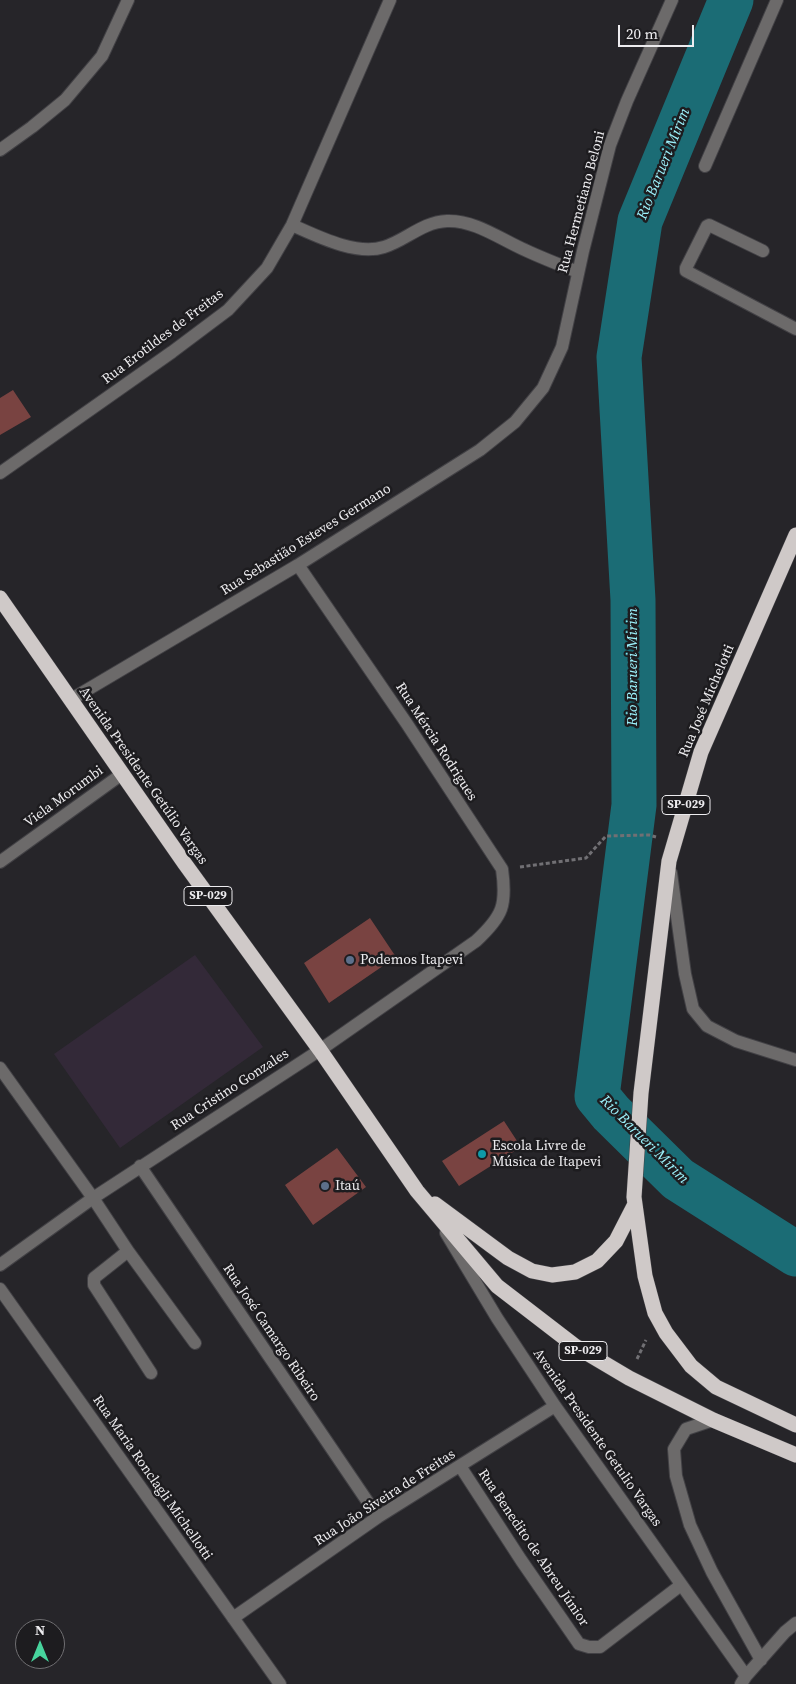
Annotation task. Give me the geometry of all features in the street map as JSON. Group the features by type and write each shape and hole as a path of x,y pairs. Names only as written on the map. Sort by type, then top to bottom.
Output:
{"highway":[{"name":"Rua José Michelotti","path":"634,1202 641,1093 669,861 701,752 796,535"},
{"name":"Avenida Presidente Getúlio Vargas","path":"0,598 184,864 320,1050 417,1191"},
{"name":"SP-029","path":"417,1191 508,1258 532,1271 552,1275 575,1272 597,1261 616,1242 634,1202"},
{"name":"SP-029","path":"417,1191 497,1286 575,1346 629,1378 713,1420 793,1454"},
{"name":"SP-029","path":"634,1202 645,1276 655,1313 666,1333 691,1366 716,1387 796,1425"}],"street":[{"path":"0,150 65,100 102,56 128,0"},
{"name":"Rua Erotildes de Freitas","path":"0,473 172,352 228,310 267,268 292,225 390,0"},
{"name":"Rua Hermetiano Beloni","path":"543,388 562,347 599,183 610,145 627,101 672,0"},
{"path":"705,166 777,0"},
{"path":"292,225 328,240 364,250 384,248 421,227 446,221 468,223 526,251 578,272"},
{"path":"763,251 708,225 686,271 796,329"},
{"name":"Rua Sebastião Esteves Germano","path":"70,700 298,564 480,450 515,422 543,388"},
{"name":"Rua Mércia Rodrigues","path":"298,564 407,724 502,869 505,890 502,908 493,925 476,941"},
{"name":"Viela Morumbi","path":"0,862 122,774"},
{"path":"669,861 685,974 693,1009 707,1026 736,1041 796,1060"},
{"name":"Rua Cristino Gonzales","path":"0,1265 92,1198 320,1050 476,941"},
{"path":"0,1068 128,1251 195,1342"},
{"name":"Rua José Camargo Ribeiro","path":"140,1166 378,1517"},
{"name":"Avenida Presidente Getulio Vargas","path":"433,1212 497,1318 555,1406 681,1585 744,1680"},
{"path":"128,1251 94,1278 94,1285 151,1373"},
{"name":"Rua Maria Ronclagli Michellotti","path":"0,1289 278,1682"},
{"name":"Rua João Siveira de Freitas","path":"233,1618 378,1517 555,1406"},
{"path":"713,1420 686,1429 674,1449 676,1476 690,1525 708,1564 761,1660"},
{"name":"Rua Benedito de Abreu Júnior","path":"460,1466 521,1560 579,1644 589,1647 600,1647 681,1585"},
{"path":"744,1680 785,1632 796,1623"}],"path":[{"path":"502,869 586,858 606,836 649,835"},
{"path":"629,1378 646,1340 666,1333"}],"shaded area":[{"path":"195,955 263,1047 120,1148 54,1054"}],"building":[{"path":"13,390 31,417 0,435 0,398"},
{"name":"Podemos Itapevi","path":"370,918 396,957 329,1003 304,963"},
{"name":"Escola Livre de Música de Itapevi","path":"504,1121 521,1147 459,1186 442,1161"},
{"name":"Itaú","path":"337,1148 366,1187 313,1225 285,1185"}],"waterway":[{"name":"Rio Barueri Mirim","path":"731,0 640,221 619,357 633,600 634,805 597,1096 611,1113 678,1179 796,1254"}],"place":[{"name":"Podemos Itapevi","path":"350,960"},
{"name":"Escola Livre de Música de Itapevi","path":"482,1154"},
{"name":"Itaú","path":"325,1186"}]}
